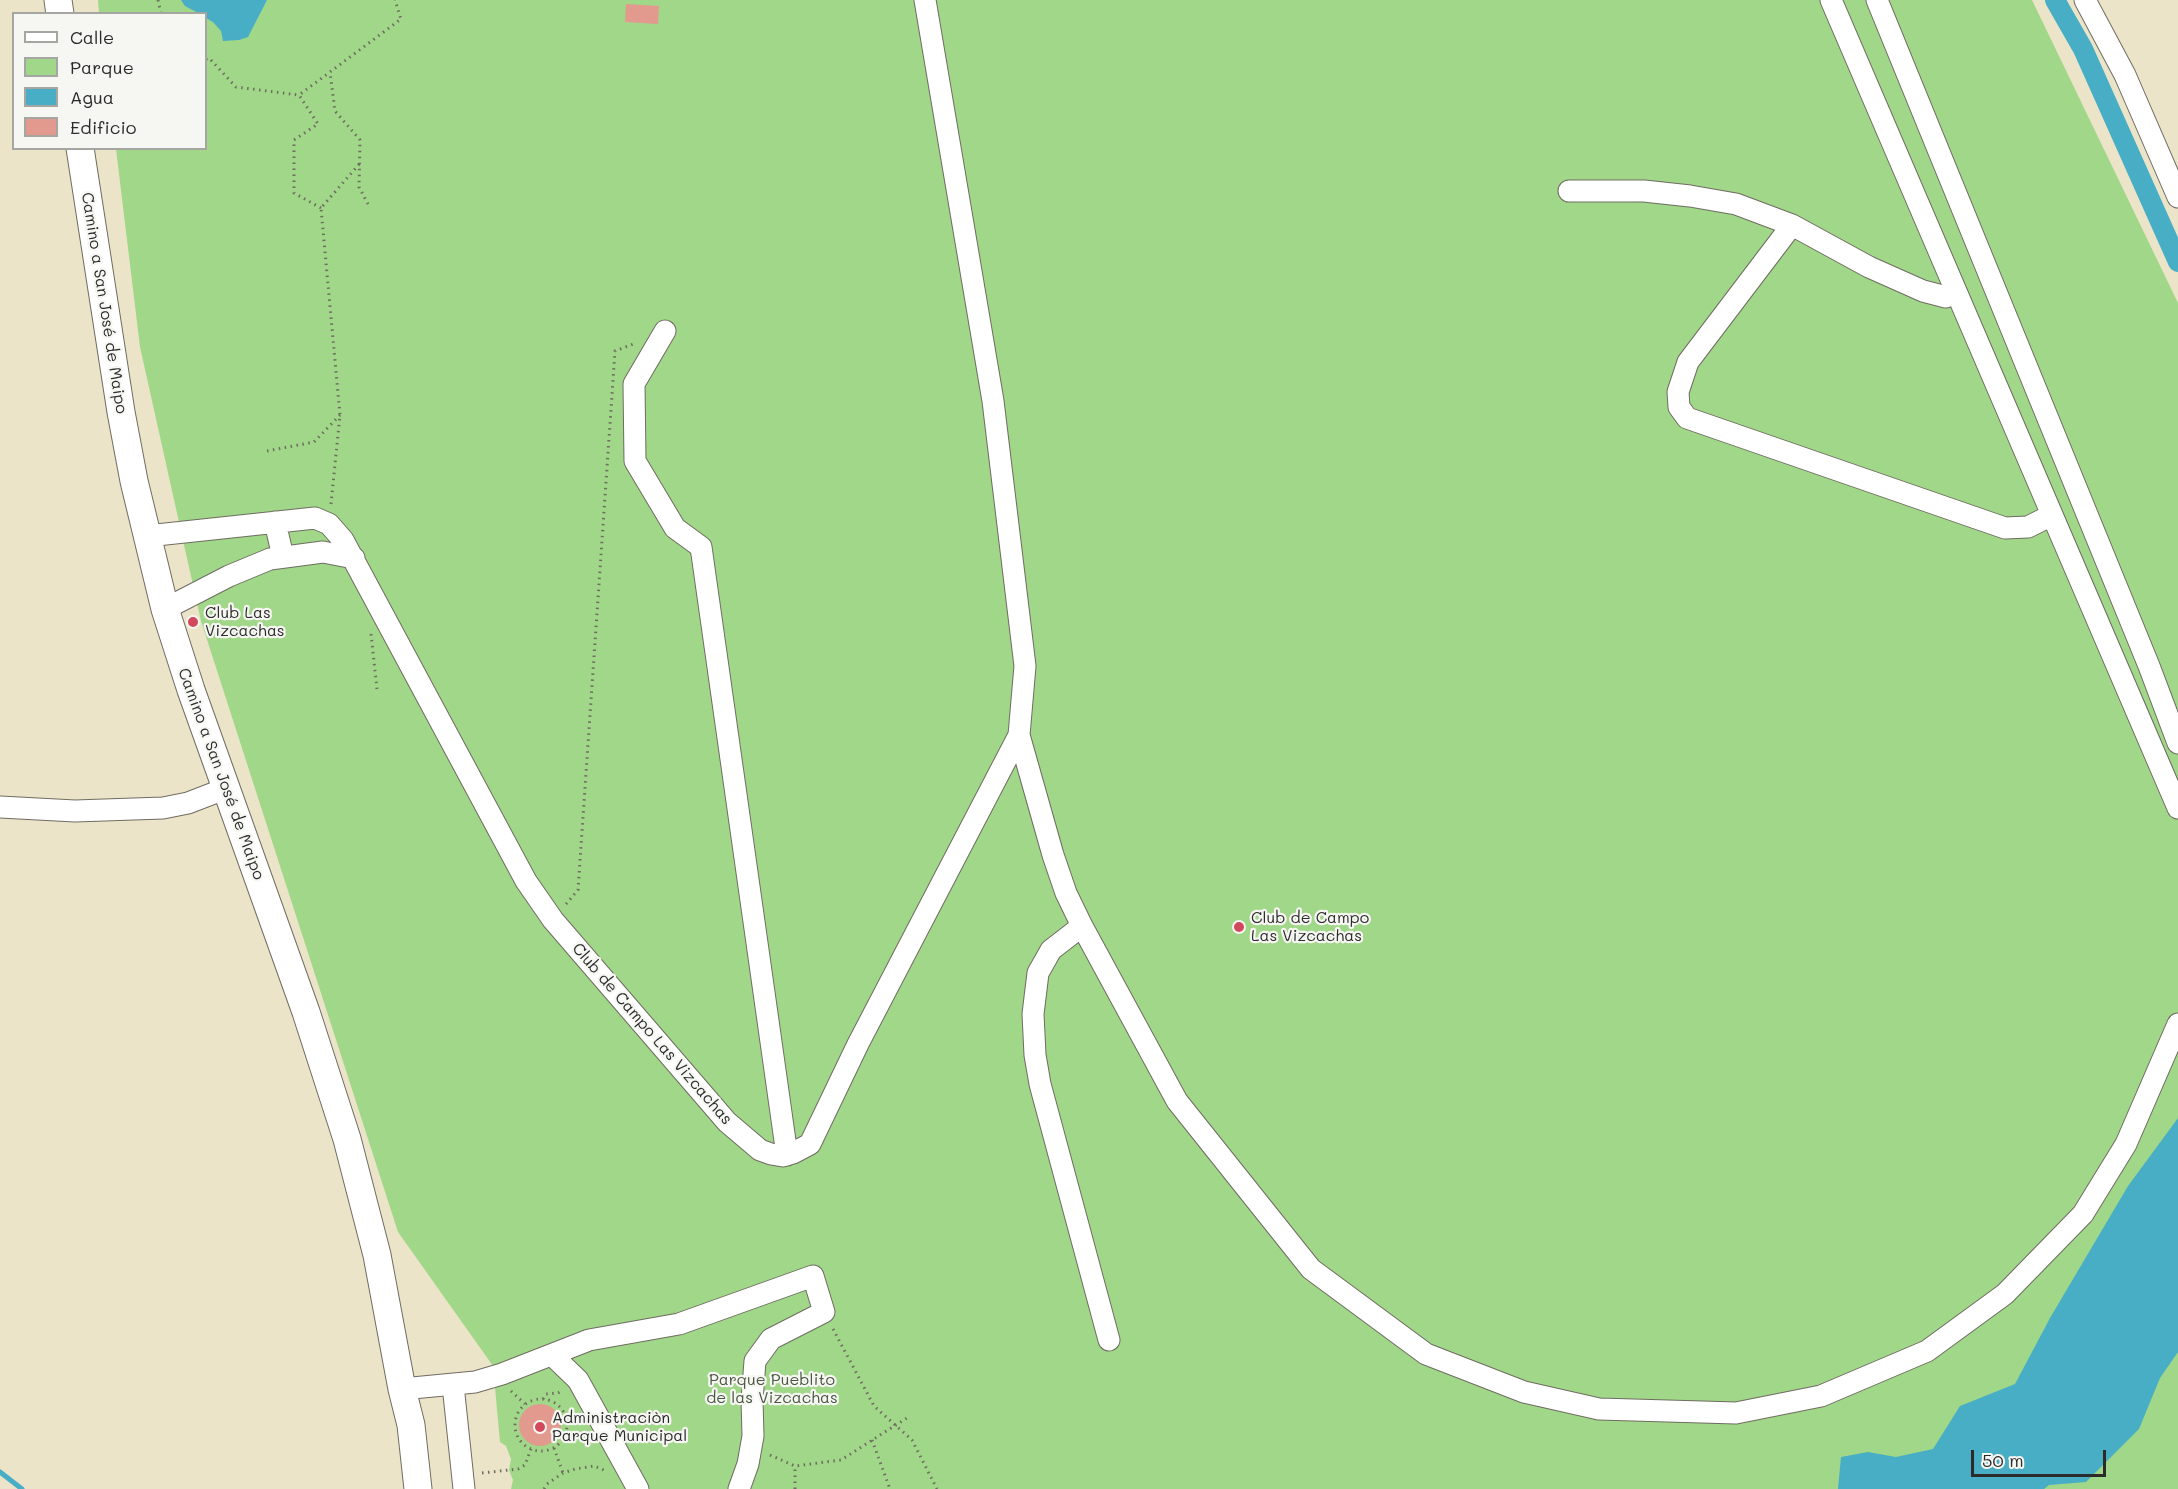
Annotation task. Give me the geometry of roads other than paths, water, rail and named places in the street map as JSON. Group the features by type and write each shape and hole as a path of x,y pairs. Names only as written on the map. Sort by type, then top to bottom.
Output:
{"main road":[{"name":"Camino a San José de Maipo","path":"80,150 119,401 134,481 165,609 191,690 306,1012 347,1139 377,1255 411,1425 418,1489"},
{"name":"Camino a San José de Maipo","path":"399,1489 402,1451 402,1389"}],"lane":[{"path":"925,0 993,401 1025,666 1019,735 1053,855 1066,893 1082,926 1177,1101 1311,1269 1426,1354 1524,1392 1599,1409 1736,1413 1821,1396 1927,1351 2005,1294 2083,1214 2126,1144 2178,1024"},
{"path":"1831,0 2178,808"},
{"path":"1877,0 2145,655 2178,743"},
{"path":"2085,0 2125,75 2178,197"},
{"path":"1569,191 1644,191 1690,195 1736,204 1792,225 1869,267 1923,291 1946,297 1957,293"},
{"path":"1792,225 1688,362 1678,392 1679,407 1687,418 2005,528 2028,527 2052,515"},
{"path":"665,331 634,384 635,461 675,528 700,547 787,1155 810,1144 818,1131 858,1044 1019,735"},
{"name":"Club de Campo Las Vizcachas","path":"275,522 315,518 329,524 344,540 526,881 553,920 727,1122 760,1150 771,1154 787,1155"},
{"path":"147,536 275,522 283,557"},
{"path":"165,609 229,576 270,559 323,552 354,558"},
{"path":"0,807 75,811 163,808 188,803 226,788"},
{"path":"1082,926 1051,950 1038,973 1033,1014 1035,1055 1040,1084 1109,1340"},
{"path":"402,1389 453,1385 502,1374 589,1340 679,1324 813,1276 824,1312 771,1340 755,1361 752,1400 753,1436 748,1464 740,1489"},
{"path":"552,1355 578,1380 638,1489"},
{"path":"453,1385 463,1482"}],"water":[{"path":"181,0 267,0 248,37 239,40 223,41 221,31 207,19 207,12 196,12 185,6"},
{"path":"2178,1118 2178,1352 2160,1378 2139,1429 2086,1482 2049,1485 2044,1489 1838,1489 1841,1457 1868,1452 1896,1457 1933,1449 1960,1406 2015,1384 2050,1318 2128,1186"}],"waterway":[{"path":"2055,0 2083,49 2178,262"},
{"path":"0,1472 22,1489"}],"place":[{"name":"Club Las Vizcachas","path":"193,622"},
{"name":"Club de Campo Las Vizcachas","path":"1239,927"},
{"name":"Administraciòn Parque Municipal","path":"540,1427"}],"park label":[{"name":"Parque Pueblito de las Vizcachas","path":"772,1389"}]}
